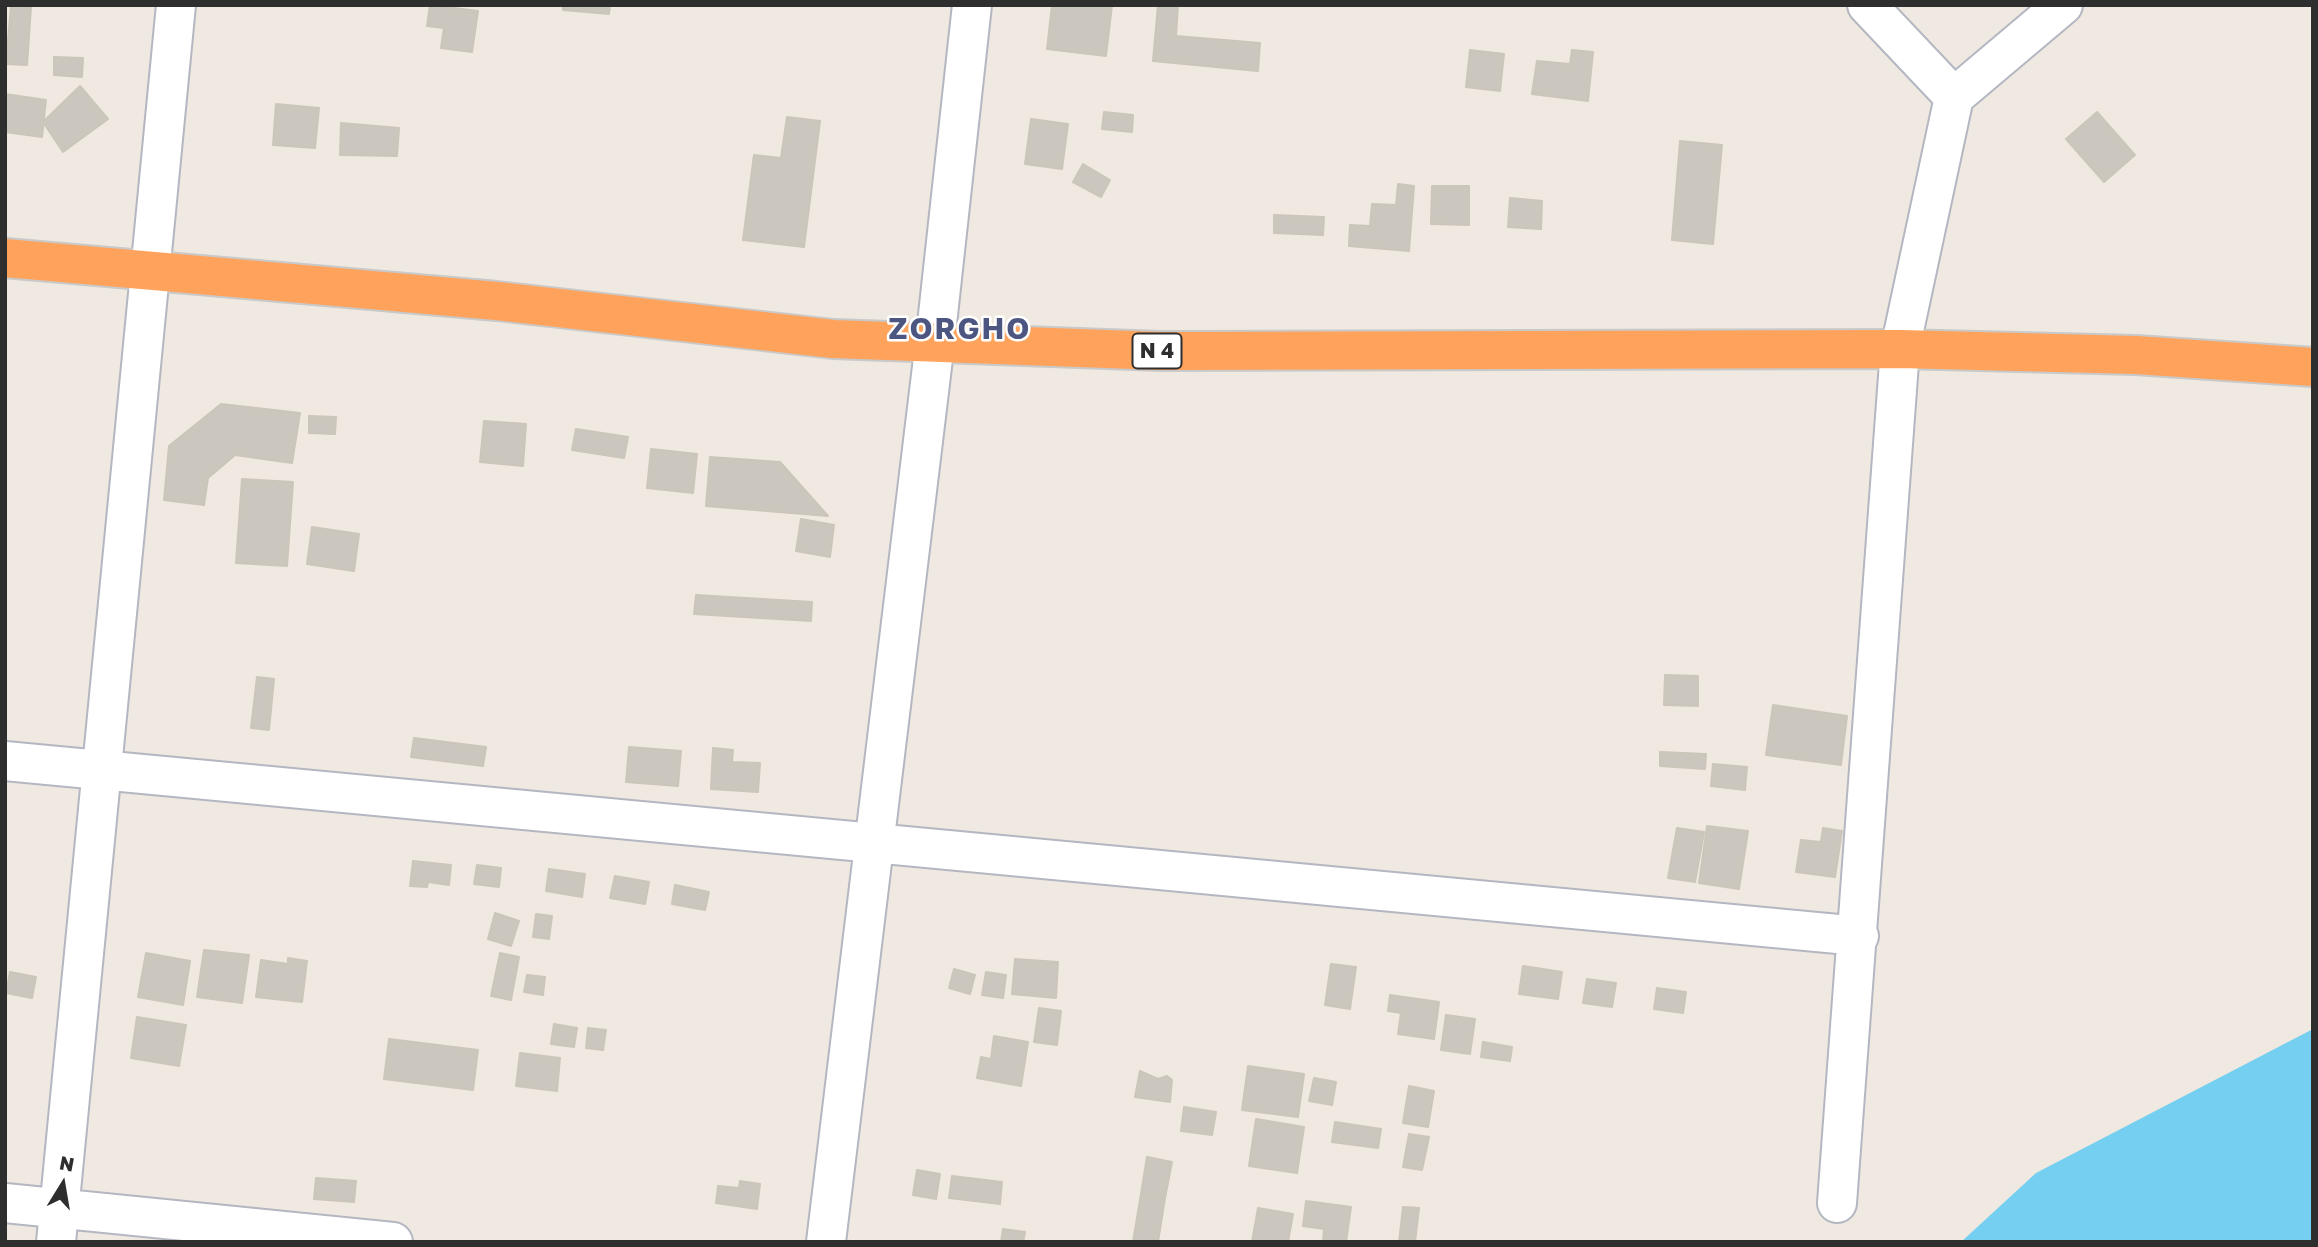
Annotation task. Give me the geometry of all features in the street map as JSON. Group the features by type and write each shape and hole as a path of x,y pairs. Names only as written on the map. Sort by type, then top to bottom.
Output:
{"highway":[{"name":"N 4","path":"5,258 497,301 832,339 1161,351 1900,349 2136,355 2313,367"}],"street":[{"path":"57,1225 176,5"},
{"path":"826,1242 935,342 972,5"},
{"path":"1867,5 1954,97"},
{"path":"1837,1203 1859,936 1900,349 1954,97 2063,5"},
{"path":"5,761 1859,936"},
{"path":"5,1203 57,1225 393,1242"}],"water":[{"path":"2313,1029 2313,1242 1961,1242 2036,1173"}],"building":[{"path":"11,5 31,7 27,65 6,64"},
{"path":"430,5 478,11 472,52 441,48 444,28 427,26"},
{"path":"563,5 610,5 609,14 563,10"},
{"path":"1052,5 1112,5 1106,56 1047,49"},
{"path":"1158,5 1178,5 1176,36 1260,43 1258,71 1153,61"},
{"path":"1470,50 1504,54 1500,91 1466,87"},
{"path":"1572,50 1593,52 1588,101 1532,94 1537,61 1570,64"},
{"path":"54,57 83,58 82,77 54,75"},
{"path":"80,86 108,119 63,152 43,122"},
{"path":"5,94 46,100 42,137 5,132"},
{"path":"276,104 319,108 315,148 273,145"},
{"path":"1104,112 1133,115 1132,132 1102,129"},
{"path":"2097,112 2135,155 2104,182 2066,139"},
{"path":"787,117 820,121 804,247 743,240 754,155 781,158"},
{"path":"1031,119 1068,124 1062,169 1025,164"},
{"path":"341,123 399,128 397,156 340,155"},
{"path":"1680,141 1722,145 1713,244 1672,240"},
{"path":"1083,164 1110,180 1101,197 1073,182"},
{"path":"1398,184 1414,186 1409,251 1349,246 1350,225 1370,226 1372,204 1396,205"},
{"path":"1432,186 1469,186 1469,225 1431,224"},
{"path":"1510,198 1542,201 1541,229 1508,227"},
{"path":"1274,215 1324,217 1323,235 1274,233"},
{"path":"221,404 300,413 292,463 235,455 208,478 204,505 164,500 169,446"},
{"path":"309,416 336,417 335,434 309,433"},
{"path":"484,421 526,424 523,466 480,462"},
{"path":"576,429 628,437 624,458 572,450"},
{"path":"651,449 697,454 693,493 647,488"},
{"path":"710,457 780,462 828,516 706,506"},
{"path":"242,479 293,482 287,566 236,563"},
{"path":"801,519 834,525 830,557 796,551"},
{"path":"312,527 359,534 354,571 307,564"},
{"path":"696,595 812,602 811,621 694,614"},
{"path":"1665,675 1698,676 1698,706 1664,705"},
{"path":"257,677 274,679 269,730 251,728"},
{"path":"1773,705 1847,716 1841,765 1766,755"},
{"path":"414,738 486,747 483,766 411,757"},
{"path":"629,747 681,751 678,786 626,782"},
{"path":"713,748 733,750 732,762 760,763 758,792 711,789"},
{"path":"1660,752 1706,754 1705,769 1660,766"},
{"path":"1713,764 1747,767 1745,790 1711,786"},
{"path":"1707,826 1748,831 1739,889 1699,883"},
{"path":"1677,828 1704,832 1695,882 1668,878"},
{"path":"1823,828 1842,831 1835,877 1796,872 1801,840 1821,842"},
{"path":"413,861 451,865 449,885 428,882 427,887 410,886"},
{"path":"477,865 501,868 499,887 474,884"},
{"path":"549,869 585,874 582,897 546,891"},
{"path":"615,876 649,882 645,904 610,898"},
{"path":"675,885 709,892 705,910 672,904"},
{"path":"495,913 519,921 511,946 488,939"},
{"path":"536,914 552,916 549,939 533,937"},
{"path":"204,950 249,955 242,1003 197,997"},
{"path":"146,953 190,961 183,1005 138,997"},
{"path":"500,953 519,957 511,1000 491,996"},
{"path":"288,958 307,961 302,1002 256,997 261,960 288,964"},
{"path":"1015,959 1058,962 1056,998 1012,994"},
{"path":"1331,964 1356,967 1350,1009 1325,1005"},
{"path":"1523,966 1562,972 1558,999 1519,994"},
{"path":"954,969 975,975 970,994 949,988"},
{"path":"10,972 36,977 32,998 6,993"},
{"path":"986,972 1006,975 1003,998 982,995"},
{"path":"527,975 545,977 543,995 524,992"},
{"path":"1587,979 1616,983 1612,1007 1583,1003"},
{"path":"1657,988 1686,992 1683,1013 1654,1009"},
{"path":"1390,995 1439,1002 1434,1039 1398,1034 1401,1013 1388,1011"},
{"path":"1039,1008 1061,1011 1057,1045 1034,1042"},
{"path":"1446,1015 1475,1019 1470,1054 1441,1050"},
{"path":"137,1017 186,1025 179,1066 131,1058"},
{"path":"554,1024 577,1028 574,1047 551,1044"},
{"path":"588,1028 606,1030 603,1050 586,1048"},
{"path":"994,1036 1028,1042 1021,1086 977,1078 981,1057 991,1059"},
{"path":"389,1039 478,1050 473,1090 384,1079"},
{"path":"1483,1042 1512,1047 1510,1061 1481,1057"},
{"path":"520,1053 560,1058 557,1091 516,1086"},
{"path":"1248,1066 1304,1074 1298,1117 1242,1110"},
{"path":"1140,1071 1158,1079 1167,1076 1172,1080 1170,1102 1135,1097"},
{"path":"1314,1078 1336,1082 1332,1105 1309,1101"},
{"path":"1409,1086 1434,1091 1428,1127 1403,1123"},
{"path":"1184,1107 1216,1112 1212,1135 1181,1131"},
{"path":"1256,1119 1304,1127 1297,1173 1249,1166"},
{"path":"1335,1122 1381,1129 1378,1148 1332,1142"},
{"path":"1409,1134 1429,1137 1422,1170 1403,1167"},
{"path":"1147,1157 1172,1162 1165,1198 1141,1194"},
{"path":"917,1170 940,1174 936,1199 913,1195"},
{"path":"952,1176 1002,1182 1000,1204 949,1198"},
{"path":"316,1178 356,1181 354,1202 314,1199"},
{"path":"740,1181 760,1184 757,1209 716,1203 718,1186 739,1188"},
{"path":"1141,1194 1165,1198 1158,1242 1133,1242"},
{"path":"1306,1201 1351,1207 1346,1242 1323,1242 1324,1229 1303,1226"},
{"path":"1403,1207 1419,1208 1415,1242 1399,1242"},
{"path":"1258,1208 1293,1214 1288,1242 1252,1242"},
{"path":"1003,1229 1025,1232 1023,1242 1001,1242"}],"district":[{"name":"ZORGHO","path":"960,329"}]}
